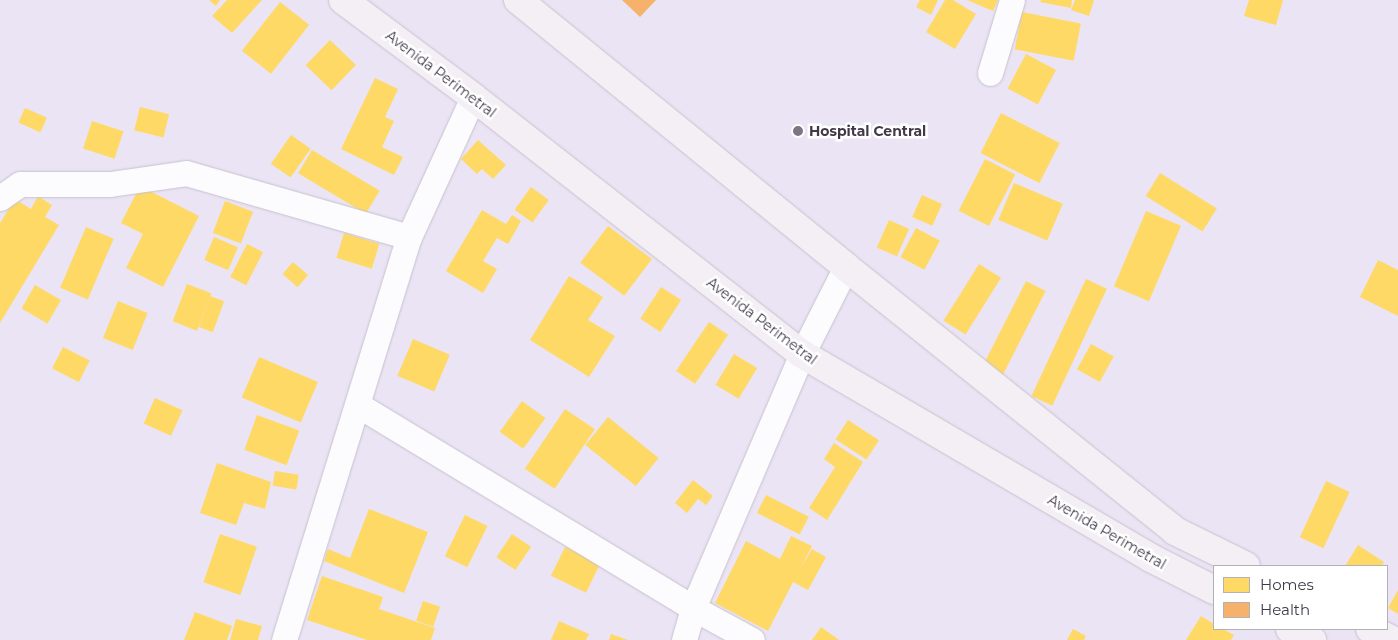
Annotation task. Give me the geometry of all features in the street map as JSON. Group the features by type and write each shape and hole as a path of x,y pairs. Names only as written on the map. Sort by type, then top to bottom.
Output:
{"main road":[{"name":"Avenida Perimetral","path":"343,0 473,97 802,354 1143,553 1213,589"},
{"path":"518,0 1175,531 1244,565"},
{"path":"1292,630 1312,640"},
{"path":"1372,630 1393,640"}],"street":[{"path":"990,73 1012,0"},
{"path":"284,640 409,237 473,97"},
{"path":"0,198 20,184 110,184 186,173 409,237"},
{"path":"684,640 693,608 802,354 846,267"},
{"path":"358,405 693,608 752,640"}],"building: Homes":[{"path":"209,0 220,0 216,6"},
{"path":"227,0 262,0 232,33 212,16"},
{"path":"920,0 938,0 931,15 916,7"},
{"path":"945,0 953,0 976,14 955,49 926,32"},
{"path":"967,0 998,0 993,11"},
{"path":"1041,0 1072,0 1071,8 1040,2"},
{"path":"1075,0 1094,0 1089,16 1071,10"},
{"path":"1249,0 1283,0 1276,25 1244,16"},
{"path":"280,2 309,25 271,74 242,51"},
{"path":"1022,12 1081,23 1074,61 1015,49"},
{"path":"330,40 356,65 332,90 306,65"},
{"path":"1026,54 1056,70 1038,104 1008,88"},
{"path":"375,78 398,89 385,117 394,121 382,147 403,157 394,175 341,149"},
{"path":"140,107 169,114 163,138 134,130"},
{"path":"25,108 47,118 40,132 18,123"},
{"path":"1001,113 1060,143 1039,183 981,153"},
{"path":"92,121 123,131 114,159 83,149"},
{"path":"291,135 311,149 291,177 271,164"},
{"path":"478,140 506,165 493,179 482,169 477,174 461,159"},
{"path":"312,150 380,191 366,214 298,173"},
{"path":"985,159 1015,174 989,226 959,211"},
{"path":"1160,173 1217,209 1203,231 1146,196"},
{"path":"1014,183 1063,204 1047,241 998,220"},
{"path":"140,186 199,216 163,287 126,268 143,234 121,223"},
{"path":"531,187 549,200 532,223 515,210"},
{"path":"922,195 942,204 932,226 912,217"},
{"path":"38,196 52,205 45,217 59,225 0,323 0,223 15,199 31,209"},
{"path":"225,201 253,212 241,243 213,233"},
{"path":"482,210 506,224 512,215 521,221 508,244 497,238 483,261 497,269 483,293 446,271"},
{"path":"1146,211 1181,226 1149,301 1114,286"},
{"path":"889,220 909,229 897,256 877,247"},
{"path":"608,226 652,259 624,296 580,263"},
{"path":"86,227 114,239 88,299 60,288"},
{"path":"916,228 940,241 924,270 901,257"},
{"path":"344,233 379,244 372,269 336,258"},
{"path":"214,237 238,247 228,270 204,260"},
{"path":"247,244 263,252 246,285 230,277"},
{"path":"1378,260 1398,270 1398,316 1360,297"},
{"path":"293,262 308,275 298,287 283,274"},
{"path":"979,264 1001,278 966,335 943,321"},
{"path":"569,276 603,297 588,320 615,336 589,377 530,340"},
{"path":"1086,279 1107,289 1052,406 1031,396"},
{"path":"1026,281 1046,291 999,383 979,373"},
{"path":"187,284 211,293 197,331 173,321"},
{"path":"35,285 61,300 47,323 22,308"},
{"path":"661,287 681,300 660,332 640,319"},
{"path":"210,296 224,301 213,332 199,327"},
{"path":"118,301 148,313 133,350 103,338"},
{"path":"709,322 728,335 695,384 676,371"},
{"path":"413,339 450,355 434,391 397,376"},
{"path":"1091,344 1114,357 1100,382 1077,369"},
{"path":"63,347 90,361 79,382 52,368"},
{"path":"734,354 757,368 739,399 715,385"},
{"path":"259,357 318,382 301,423 242,398"},
{"path":"155,398 182,410 171,436 144,424"},
{"path":"522,401 545,418 523,449 500,432"},
{"path":"565,409 595,429 555,489 525,469"},
{"path":"257,415 299,430 287,465 244,450"},
{"path":"608,417 659,458 636,486 585,445"},
{"path":"848,420 879,440 867,459 835,439"},
{"path":"834,443 863,462 827,520 809,508 835,467 824,459"},
{"path":"217,463 271,482 265,509 244,503 236,525 200,513"},
{"path":"275,471 299,475 296,490 273,486"},
{"path":"693,480 713,496 706,505 698,499 687,513 675,503"},
{"path":"1326,481 1350,492 1323,548 1300,537"},
{"path":"766,495 809,517 800,535 757,513"},
{"path":"369,509 428,532 404,593 324,561 328,549 350,558"},
{"path":"465,515 487,526 467,567 445,556"},
{"path":"220,534 257,547 240,595 203,582"},
{"path":"512,534 531,547 515,570 496,557"},
{"path":"791,536 812,546 800,569 812,549 826,557 808,590 793,582 768,631 715,603 746,541 780,559"},
{"path":"1358,545 1384,562 1382,565 1346,565"},
{"path":"565,547 600,564 586,593 551,576"},
{"path":"322,576 383,597 379,609 435,628 431,640 367,640 307,620"},
{"path":"1398,590 1398,614 1388,608"},
{"path":"423,601 440,607 433,627 416,621"},
{"path":"195,612 232,626 227,640 184,640"},
{"path":"1201,616 1213,623 1213,630 1225,630 1234,635 1231,640 1186,640"},
{"path":"236,619 262,626 258,640 230,640"},
{"path":"559,621 589,634 586,640 551,640"},
{"path":"821,627 839,640 812,640"},
{"path":"1073,629 1086,636 1084,640 1067,640"},
{"path":"611,634 628,640 609,640"}],"building: Health":[{"path":"622,0 656,0 640,17"}],"place":[{"name":"Hospital Central","path":"798,131"}]}
